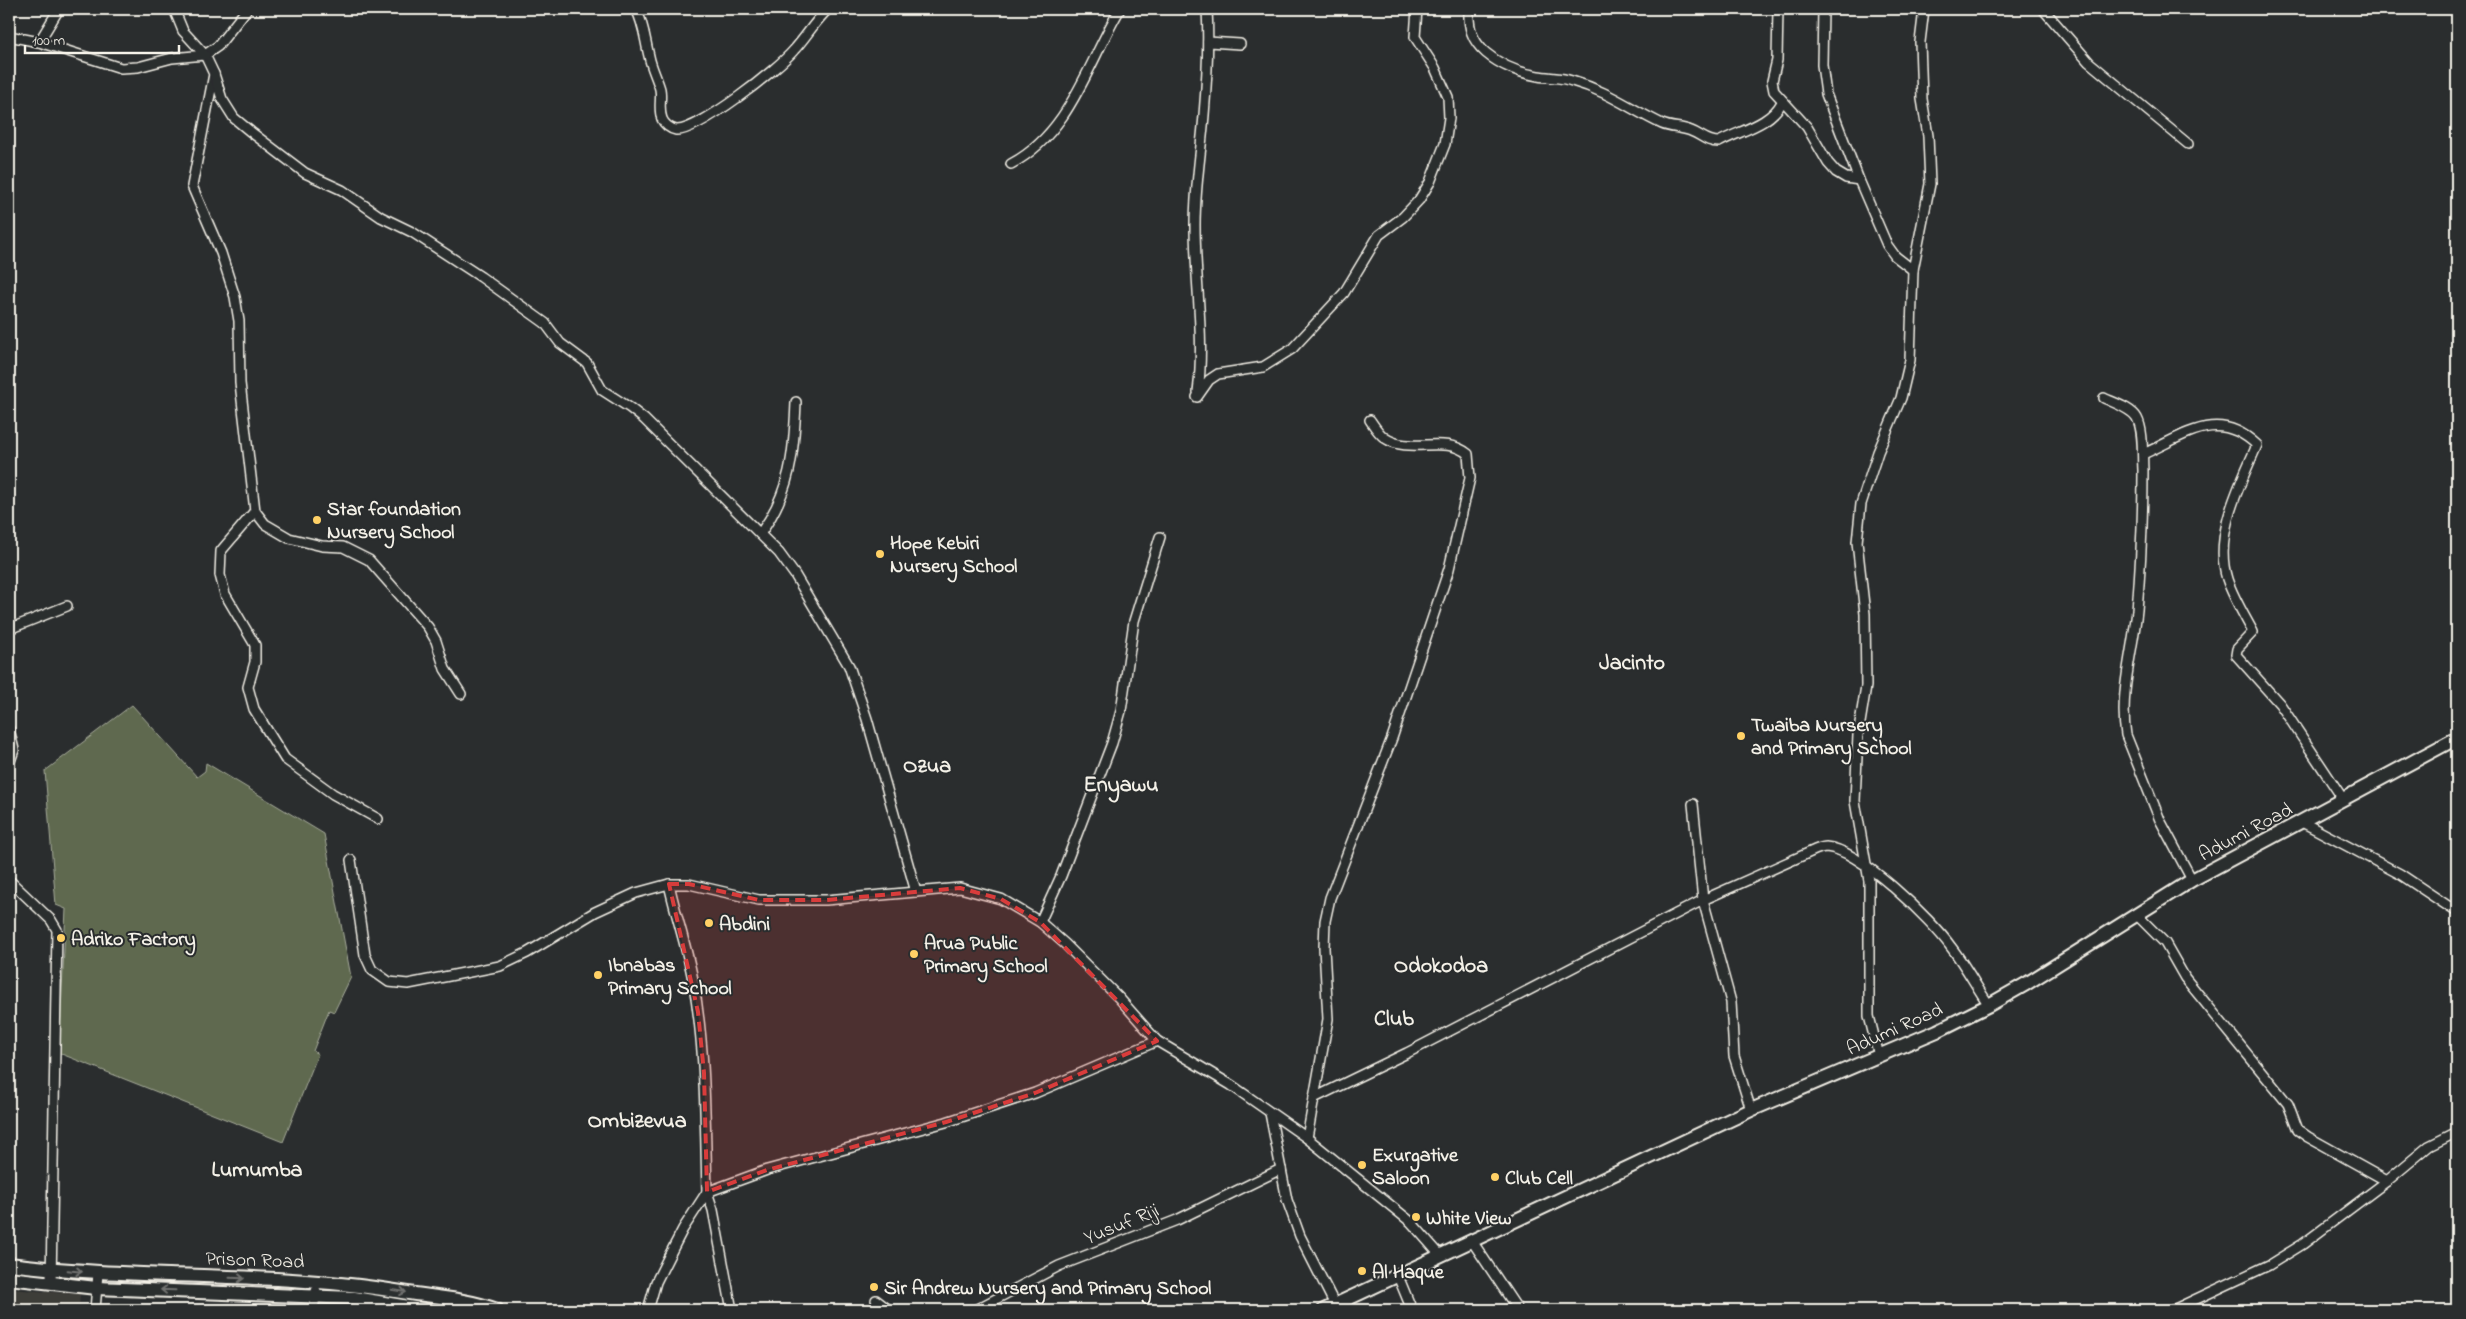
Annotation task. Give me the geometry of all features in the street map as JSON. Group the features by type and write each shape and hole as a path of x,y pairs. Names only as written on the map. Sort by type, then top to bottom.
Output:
{"main road":[{"name":"Adumi Road","path":"1330,1308 1751,1110 1879,1056 1989,1005 2026,984 2192,880 2457,738"},
{"name":"Prison Road","path":"9,1264 98,1273 317,1280 355,1284 467,1302 498,1310"},
{"name":"Prison Road","path":"9,1278 96,1288 315,1295 354,1298 426,1310"}],"street":[{"path":"39,42 58,9"},
{"path":"174,9 183,31 204,55 214,74 222,99 234,118 305,173 342,190 381,217 412,232 481,277 544,323 560,343 587,363 602,390 630,408 644,420 779,553 795,575 850,666 916,892"},
{"path":"9,36 39,42 121,68 138,67 172,58 204,55 218,46 247,9"},
{"path":"636,9 642,22 649,58 660,89 659,107 662,120 667,127 674,130 682,130 712,115 746,90 794,51 828,9"},
{"path":"1012,164 1030,154 1046,140 1093,64 1107,31 1120,9"},
{"path":"1207,9 1208,42 1204,117 1196,174 1195,226 1201,365 1197,397 1209,380 1218,374 1262,367 1292,350 1344,293 1378,235 1419,200 1430,182 1445,144 1449,118 1448,97 1435,68 1414,37 1417,9"},
{"path":"1469,9 1468,26 1476,42 1497,60 1512,68 1536,76 1570,80 1606,92 1660,123 1670,127 1690,130 1710,142 1719,142 1769,119 1776,113 1782,102"},
{"path":"1778,9 1777,60 1772,81 1774,91 1782,102 1807,127 1828,163 1836,172 1846,178 1859,180"},
{"path":"1823,9 1822,65 1826,94 1859,180 1887,245 1895,256 1913,270"},
{"path":"1879,1056 1869,1016 1869,881 1855,801 1858,735 1866,686 1865,614 1857,542 1861,504 1878,452 1907,380 1914,302 1913,270 1930,184 1920,42 1924,9"},
{"path":"2043,9 2089,62 2188,144"},
{"path":"1208,42 1240,44"},
{"path":"214,74 192,186 221,253 235,297 239,321 240,383 255,511 265,524 289,538 322,546 343,547 369,560 428,627 436,641 445,669 461,694"},
{"path":"2104,398 2135,415 2139,422 2142,454 2144,518 2125,724 2136,761 2160,820 2192,880"},
{"path":"760,534 783,496 791,470 796,402"},
{"path":"1307,1138 1328,1019 1324,948 1325,921 1330,898 1392,738 1430,630 1449,569 1470,478 1468,454 1460,447 1445,444 1424,446 1392,442 1383,437 1370,420"},
{"path":"2142,454 2206,426 2222,425 2234,428 2246,434 2257,445 2230,514 2224,547 2227,579 2253,632 2237,649 2236,656 2280,704 2343,799"},
{"path":"255,511 222,551 220,575 225,594 256,645 255,662 248,687 254,709 286,759 333,794 378,819"},
{"path":"1040,922 1061,876 1112,744 1121,711 1134,621 1160,538"},
{"path":"9,630 67,606"},
{"path":"9,729 14,750 9,764"},
{"path":"1693,804 1703,900 1731,1002 1734,1056 1751,1110"},
{"path":"2302,822 2400,874 2457,912"},
{"path":"1314,1098 1407,1053 1703,900 1825,847 1834,849 1866,865 1894,889 1951,946 1989,1005"},
{"path":"351,860 365,955 372,970 380,977 389,982 408,984 500,966 527,953 595,912 636,893 668,884 689,884 759,900 826,900 960,888 1001,899 1040,922 1119,998 1157,1041 1232,1085 1307,1138 1412,1222 1440,1255"},
{"path":"9,880 51,920 58,930 52,1283"},
{"path":"668,884 692,978 698,1012 704,1073 707,1192 713,1210 732,1310"},
{"path":"2136,915 2165,944 2184,978 2288,1104 2298,1130 2387,1182"},
{"path":"648,1310 656,1282 668,1256 707,1192 767,1170 946,1122 1035,1093 1157,1041"},
{"path":"1270,1113 1287,1200 1330,1308"},
{"path":"2173,1310 2269,1265 2303,1244 2387,1182 2429,1146 2457,1132"},
{"name":"Yusuf Riji","path":"975,1310 1060,1266 1177,1220 1281,1169"},
{"path":"1472,1241 1518,1310"},
{"path":"95,1310 98,1273"},
{"path":"1398,1276 1412,1310"},
{"path":"313,1310 317,1280"},
{"path":"876,1300 889,1310"}],"highlighted area":[{"path":"669,884 689,884 759,900 826,900 960,888 1001,899 1040,922 1157,1041 1035,1093 946,1122 767,1170 707,1192 704,1073 698,1012"}],"shaded area":[{"path":"9,1289 80,1294 79,1310 9,1310"}],"green space":[{"path":"132,705 197,777 205,771 206,763 324,834 351,977 334,1012 329,1010 313,1051 318,1054 283,1142 59,1053 66,909 56,905 45,771"}],"place":[{"name":"Star foundation Nursery School","path":"317,520"},
{"name":"Hope Kebiri Nursery School","path":"880,554"},
{"name":"Twaiba Nursery and Primary School","path":"1741,736"},
{"name":"Abdini","path":"709,923"},
{"name":"Adriko Factory","path":"61,938"},
{"name":"Arua Public Primary School","path":"914,954"},
{"name":"Ibnabas Primary School","path":"598,975"},
{"name":"Exurgative Saloon","path":"1362,1165"},
{"name":"Club Cell","path":"1495,1177"},
{"name":"White View","path":"1416,1217"},
{"name":"Al Haque","path":"1362,1271"},
{"name":"Sir Andrew Nursery and Primary School","path":"874,1287"}],"district":[{"name":"Jacinto","path":"1632,661"},
{"name":"Ozua","path":"927,764"},
{"name":"Enyawu","path":"1121,783"},
{"name":"Odokodoa","path":"1441,964"},
{"name":"Club","path":"1394,1017"},
{"name":"Ombizevua","path":"637,1119"},
{"name":"Lumumba","path":"257,1168"}]}
